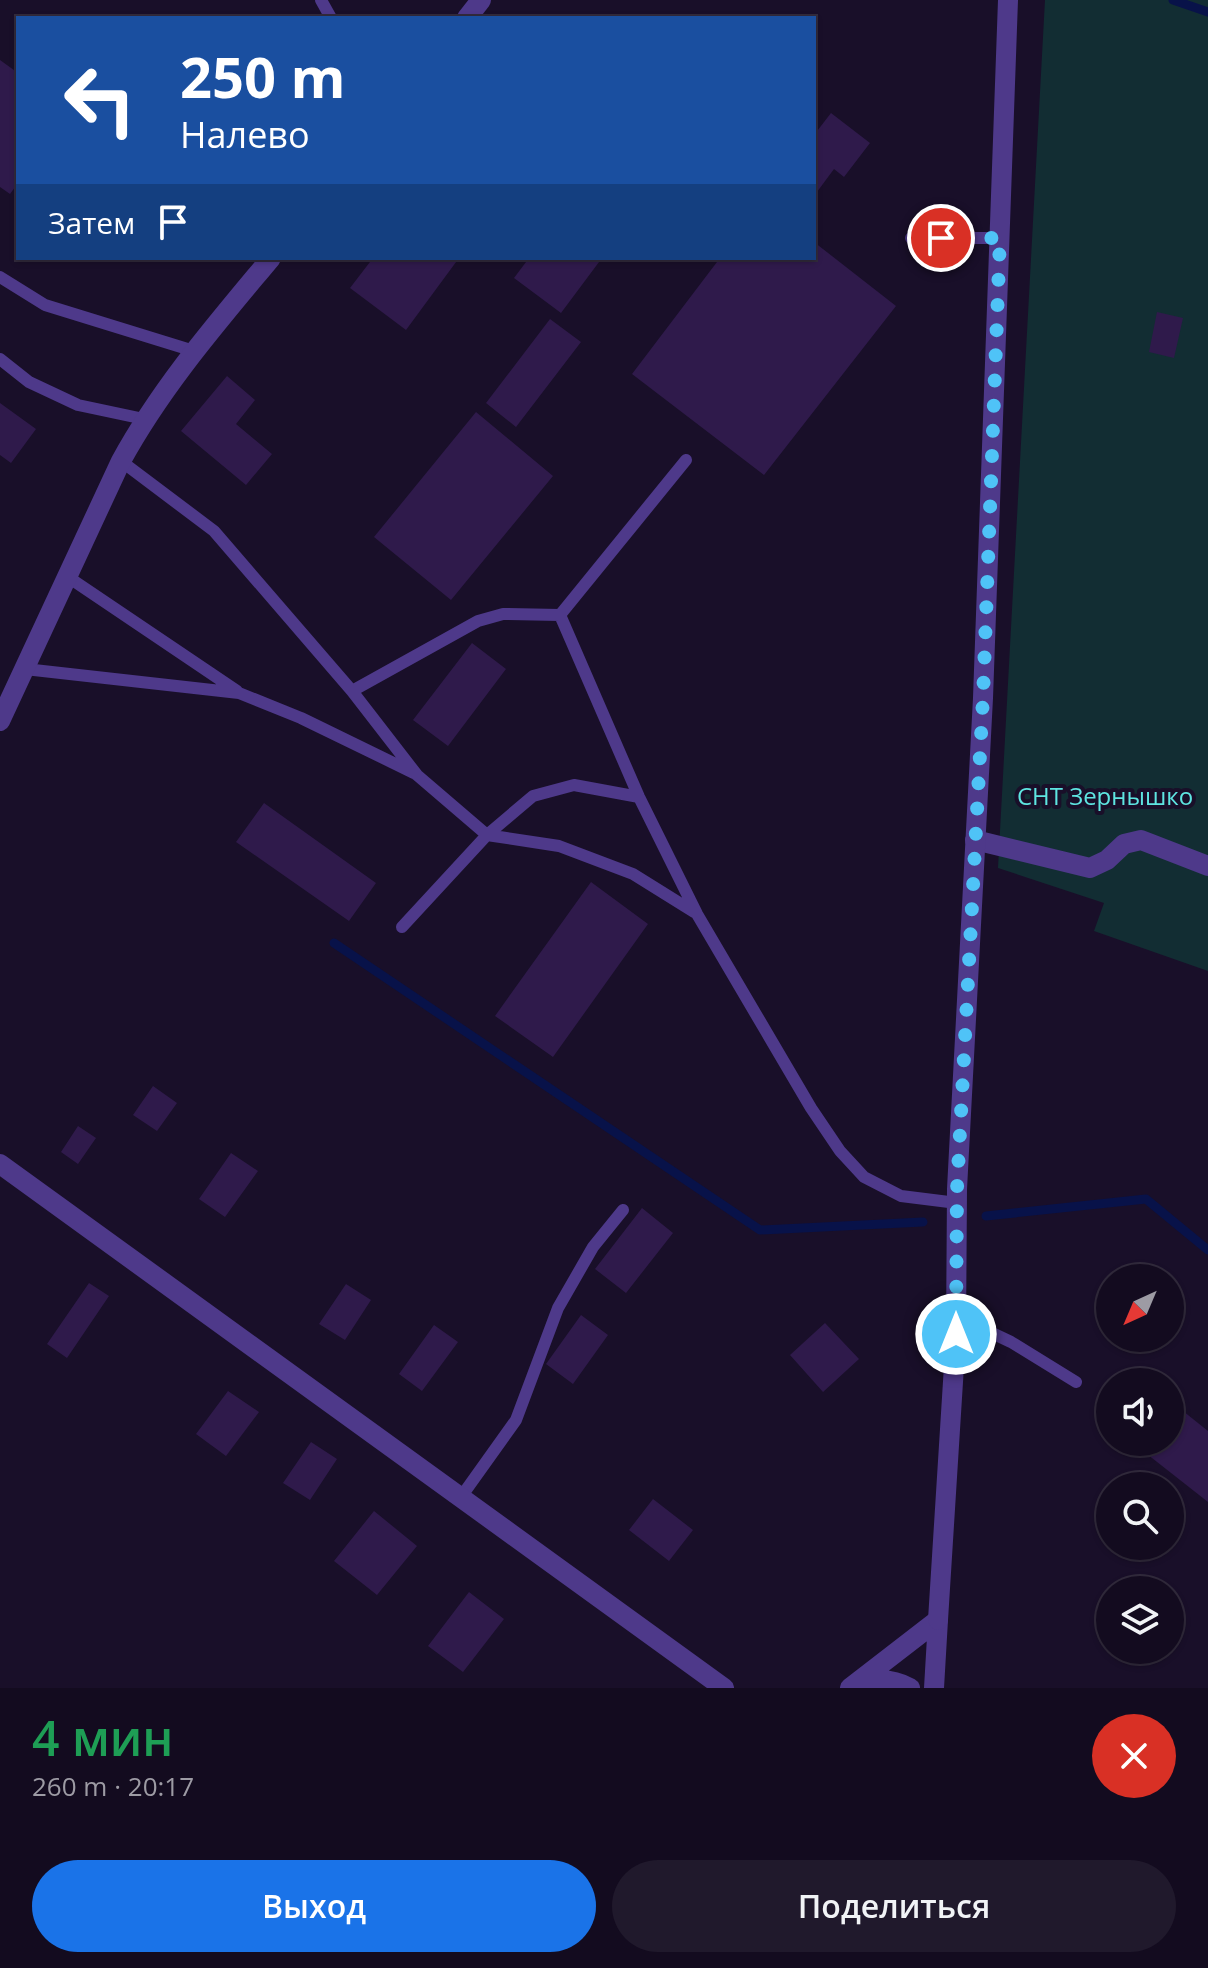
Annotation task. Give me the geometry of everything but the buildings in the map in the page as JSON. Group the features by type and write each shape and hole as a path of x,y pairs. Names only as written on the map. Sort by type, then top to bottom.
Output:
{"street":[{"path":"469,16 481,0"},
{"path":"934,1688 956,1316 957,1203 975,840 1008,0"},
{"path":"0,721 121,461 144,419 194,351 269,260"},
{"path":"975,840 1090,868 1107,860 1124,844 1141,840 1208,866"},
{"path":"0,1164 724,1688"},
{"path":"850,1688 938,1620"},
{"path":"850,1688 873,1679 901,1683 910,1688"}],"lane":[{"path":"911,238 1000,238"},
{"path":"0,277 45,305 194,351"},
{"path":"0,359 29,382 78,405 144,419"},
{"path":"560,615 686,460"},
{"path":"121,461 214,531 352,691 417,775 487,835 559,846 633,874 697,914"},
{"path":"68,577 239,693 301,718 417,775"},
{"path":"352,691 478,621 503,614 560,615"},
{"path":"560,615 639,797 697,914 811,1108 840,1151 864,1177 901,1196 957,1203"},
{"path":"25,669 239,693"},
{"path":"402,927 487,835 533,796 574,785 639,797"},
{"path":"461,1497 516,1420 558,1308 593,1247 623,1210"},
{"path":"956,1316 1011,1342 1076,1382"}],"green space":[{"name":"СНТ Зернышко","path":"1045,0 1208,0 1208,971 1094,931 1104,903 998,868"}],"waterway":[{"path":"1173,0 1208,12"},
{"path":"334,943 760,1230 923,1222"},
{"path":"986,1216 1146,1199 1208,1250"}],"route":[{"path":"941,238 1000,238 983,698 957,1189 956,1334"}]}
